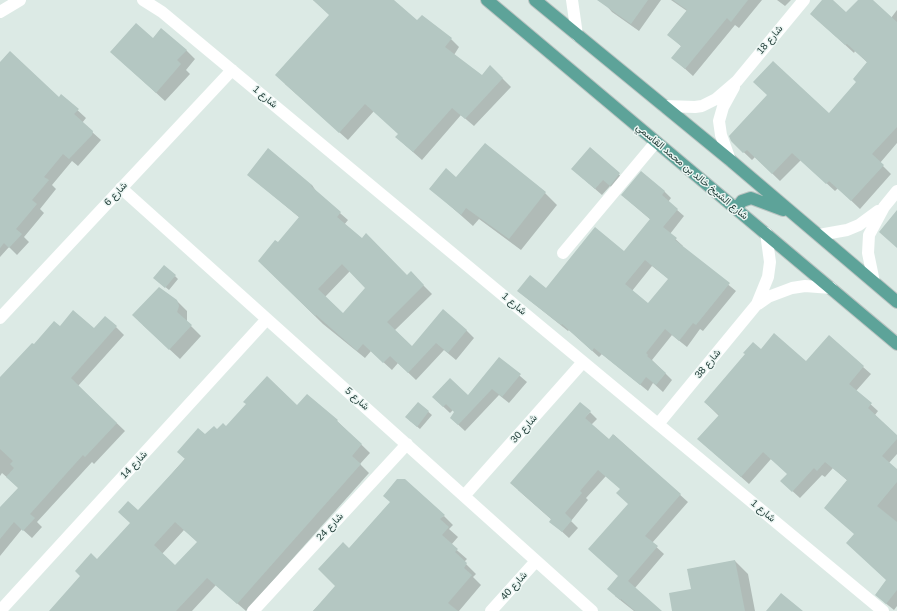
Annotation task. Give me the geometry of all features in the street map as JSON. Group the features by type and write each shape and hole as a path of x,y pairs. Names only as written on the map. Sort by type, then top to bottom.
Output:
{"main road":[{"name":"شارع الشيخ خالد بن محمد القاسمي","path":"487,0 897,344"},
{"path":"535,0 730,160 897,302"},
{"path":"736,209 742,201 751,198 794,214"}],"street":[{"path":"0,12 20,0"},
{"name":"شارع 1","path":"144,0 162,12 659,423 883,611"},
{"path":"572,0 577,35"},
{"name":"شارع 18","path":"664,106 687,108 702,106 716,99 737,81 804,0"},
{"name":"شارع 6","path":"0,318 232,70"},
{"name":"شارع 18","path":"730,160 721,135 720,121 723,107 737,81"},
{"path":"562,253 656,142"},
{"name":"شارع 5","path":"121,188 592,611"},
{"path":"874,282 869,261 868,244 872,227 884,207 897,191"},
{"path":"819,235 847,230 859,225 884,207"},
{"name":"شارع 38","path":"659,423 757,304 766,284 770,262 766,233"},
{"name":"شارع 38","path":"757,304 768,297 792,288 805,286 831,288"},
{"name":"شارع 14","path":"0,611 267,319"},
{"name":"شارع 30","path":"464,496 584,362"},
{"name":"شارع 24","path":"253,611 406,444"},
{"name":"شارع 40","path":"491,611 536,561"}],"building":[{"path":"313,0 394,0 417,20 422,15 452,38 445,47 482,75 490,65 503,78 465,119 452,108 413,152 395,137 398,134 365,104 339,133 275,75 329,15"},
{"path":"597,0 648,0 631,24"},
{"path":"673,0 748,0 731,22 727,18 685,69 671,58 681,46 667,35 687,10"},
{"path":"822,0 833,0 846,12 858,0 873,0 897,22 897,127 872,154 884,165 851,201 829,181 826,184 792,153 772,174 747,150 743,153 731,141 729,136 767,95 753,82 773,61 829,113 856,82 853,79 867,62 810,14"},
{"path":"136,23 153,38 161,28 187,50 177,60 181,64 156,93 110,52"},
{"path":"10,51 59,97 61,94 79,109 74,114 93,131 92,135 69,159 63,154 44,177 49,180 32,200 37,204 16,229 22,234 9,248 4,243 0,248 0,62"},
{"path":"485,143 546,192 509,239 466,208 461,215 429,189 446,168 456,177"},
{"path":"590,147 620,173 610,186 603,180 595,189 571,169"},
{"path":"268,148 341,212 337,217 362,238 366,233 407,275 411,271 424,285 387,322 412,346 443,309 467,330 448,353 436,343 408,373 390,356 383,363 363,344 357,351 316,315 315,316 258,261 275,240 278,242 299,217 247,175","holes":["342,264 365,288 343,313 318,289"]},
{"path":"641,171 665,191 662,195 678,209 663,227 677,238 675,240 730,283 696,325 693,323 679,341 665,329 646,353 648,355 647,356 666,373 656,385 646,377 640,385 594,348 592,351 562,324 561,325 517,291 530,275 546,288 595,227 624,251 650,219 621,195","holes":["645,260 668,279 648,303 625,284"]},
{"path":"897,210 897,248 879,232"},
{"path":"164,265 176,275 165,288 153,278"},
{"path":"159,287 177,300 179,306 177,312 192,325 169,350 132,315"},
{"path":"73,310 94,328 105,316 117,326 71,378 117,423 85,457 83,455 30,514 35,518 23,531 14,522 0,539 0,507 18,488 6,477 14,468 10,464 13,461 0,449 0,377 32,343 34,344 54,321 60,326"},
{"path":"774,333 806,361 829,335 864,366 849,384 872,403 868,408 897,435 897,439 882,456 897,469 897,482 877,506 897,522 897,590 886,604 875,595 886,580 846,543 854,534 824,508 847,480 825,462 817,471 814,468 792,492 780,481 787,474 763,452 741,477 697,439 719,415 704,402 745,354 743,353 753,342 761,349"},
{"path":"499,357 521,374 502,397 492,389 458,425 450,418 454,412 446,404 443,407 432,397 450,378 468,395"},
{"path":"267,376 297,405 307,394 338,420 337,421 362,444 352,456 361,464 237,604 207,578 176,611 49,611 80,576 75,571 91,553 97,559 130,523 118,512 128,501 138,510 185,459 177,452 198,428 205,434 214,426 217,429 223,423 226,426 246,404 243,402","holes":["175,522 197,542 175,565 154,545"]},
{"path":"418,402 429,411 417,427 405,417"},
{"path":"580,402 591,411 585,418 609,439 613,434 681,494 645,536 658,546 628,581 662,611 635,611 621,599 620,600 607,589 618,576 588,549 628,504 616,493 620,489 598,470 580,491 582,493 565,513 572,520 562,532 549,522 551,519 510,483"},
{"path":"397,479 405,479 445,515 440,519 449,527 442,535 458,549 455,552 467,563 464,568 472,575 448,603 458,611 313,611 335,586 318,569 343,542 349,548 390,502 383,496"},
{"path":"735,560 745,611 672,611 669,593 691,589 687,569"},
{"path":"781,593 803,611 766,611"}]}
